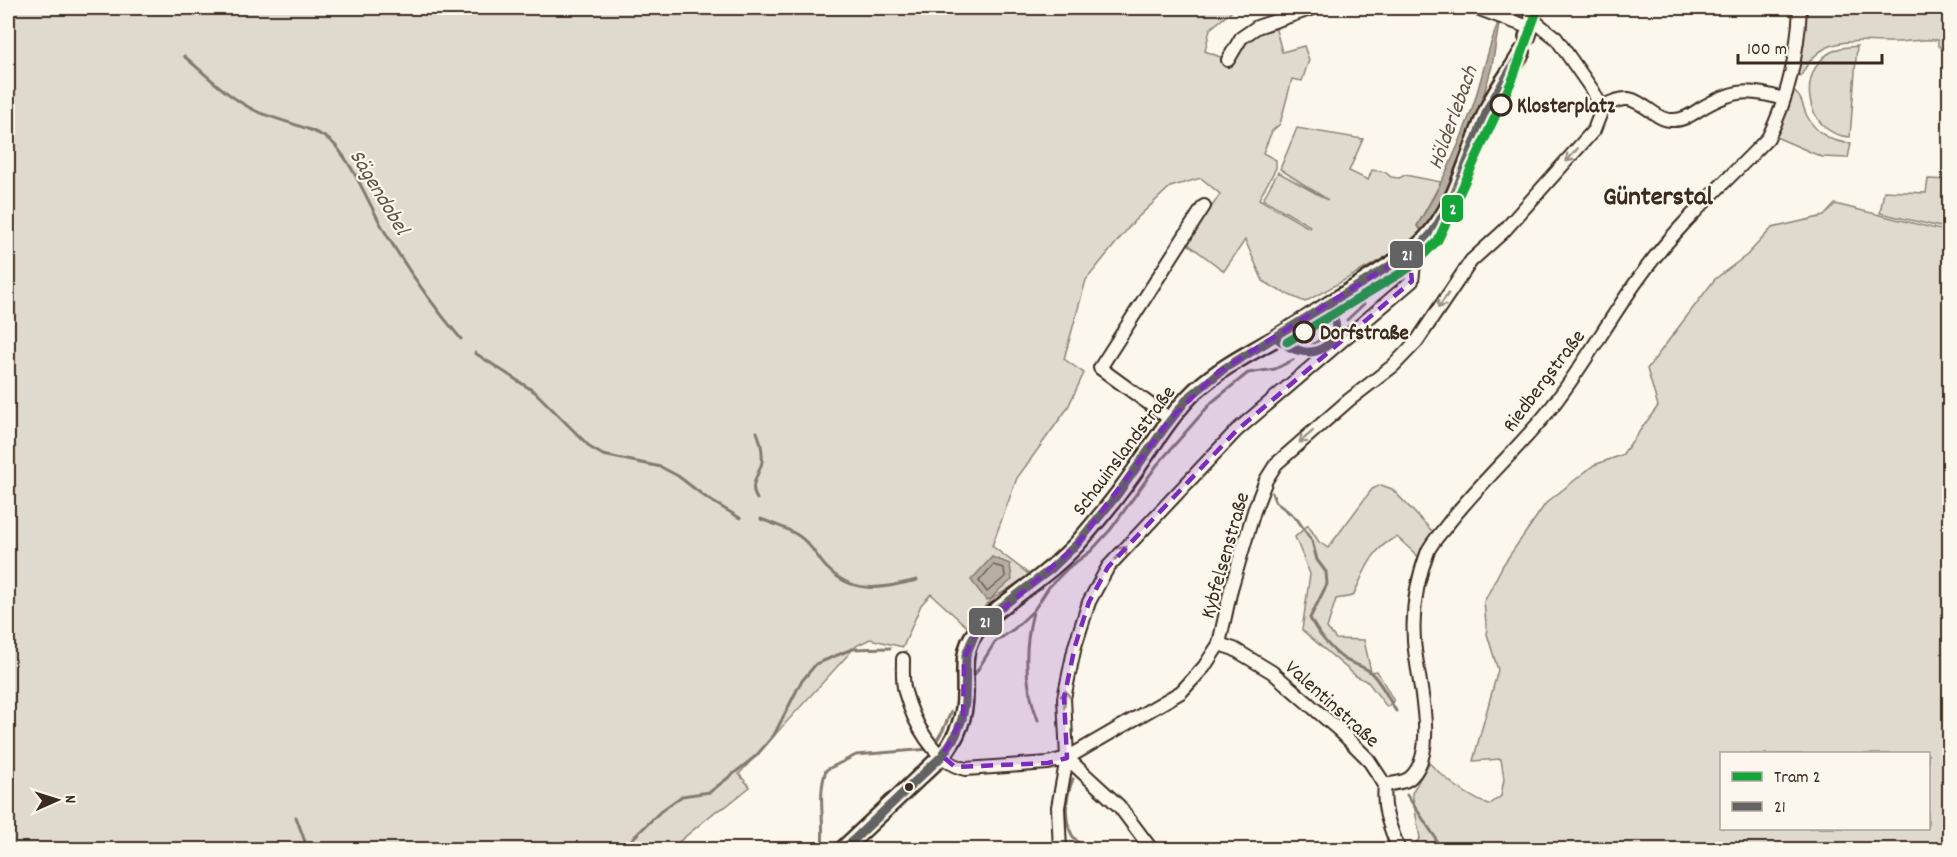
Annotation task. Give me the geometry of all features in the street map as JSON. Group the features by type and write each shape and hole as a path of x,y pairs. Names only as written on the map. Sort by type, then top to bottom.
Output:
{"main road":[{"name":"Schauinslandstraße","path":"842,849 939,752 952,743 963,716 964,659 974,634 1002,606 1076,546 1106,509 1170,419 1196,391 1218,372 1427,240 1441,220 1490,104 1522,52"}],"street":[{"path":"1228,60 1241,38 1257,27 1313,8"},
{"path":"1477,8 1507,19 1531,23 1556,38 1593,90 1601,106 1619,98 1629,97 1661,118 1671,120 1683,119 1726,95 1735,93 1767,94 1783,99"},
{"name":"Riedbergstraße","path":"1386,785 1411,777 1419,766 1425,747 1425,726 1414,641 1414,615 1419,578 1429,548 1457,513 1547,413 1638,278 1669,239 1768,138 1777,121 1792,63 1800,8"},
{"name":"Kybfelsenstraße","path":"903,659 904,690 923,736 955,767 966,770 1048,763 1067,758 1180,692 1204,667 1219,644 1231,589 1254,511 1266,480 1276,464 1349,400 1393,366 1417,341 1471,261 1510,225 1594,130 1601,106"},
{"path":"1170,419 1100,368 1204,206"},
{"path":"1060,849 1058,807 1067,758 1064,698 1075,646 1089,602 1108,567 1236,431 1412,281 1414,265 1409,253"},
{"name":"Valentinstraße","path":"1219,644 1234,649 1272,672 1340,731 1368,759 1386,785"},
{"path":"1067,758 1119,807 1152,849"},
{"path":"1386,785 1383,802 1386,818 1399,849"}],"highlighted area":[{"path":"1409,253 1412,281 1236,431 1108,567 1089,602 1075,646 1064,698 1067,758 1048,763 955,767 942,756 963,716 964,659 974,634 1076,546 1170,419 1218,372"}],"shaded area":[{"path":"8,8 1236,8 1210,29 1205,51 1228,60 1249,38 1275,26 1282,52 1304,46 1309,60 1302,81 1292,79 1280,124 1272,131 1263,153 1276,160 1276,168 1259,199 1309,228 1310,226 1263,199 1278,172 1328,200 1280,169 1297,128 1363,139 1349,171 1368,180 1372,170 1385,172 1391,177 1399,178 1405,175 1441,182 1417,226 1424,232 1411,243 1305,302 1263,281 1245,240 1224,271 1188,244 1220,194 1201,178 1170,187 1134,221 1086,280 1064,359 1084,373 1067,409 1017,478 992,546 1030,575 992,599 966,626 931,594 921,605 903,647 870,639 856,646 739,774 750,787 725,807 716,811 674,846 675,849 8,849"},
{"path":"1807,8 1949,8 1949,60 1947,54 1938,45 1938,40 1843,42 1819,52 1809,62 1801,76 1796,73 1801,56"},
{"path":"1857,46 1850,137 1834,133 1822,125 1814,112 1810,98 1810,83 1815,69 1824,57 1838,49"},
{"path":"1516,73 1522,74 1487,146 1483,144 1445,231 1427,257 1414,269 1349,310 1348,308 1323,321 1325,324 1292,346 1290,342 1286,342 1413,261 1432,245 1442,230 1474,154"},
{"path":"1793,91 1801,99 1810,122 1819,132 1831,139 1851,143 1848,158 1822,157 1776,137"},
{"path":"1928,179 1949,180 1949,229 1880,213 1884,191 1926,193"},
{"path":"1835,204 1949,232 1949,849 1410,850 1420,838 1412,793 1429,763 1457,787 1480,801 1489,805 1501,796 1504,779 1501,759 1473,761 1498,670 1487,634 1484,602 1503,565 1546,503 1594,465 1622,455 1658,406 1647,369 1715,279 1747,255 1772,228 1824,216"},
{"path":"1381,485 1392,489 1433,532 1422,560 1397,537 1381,547 1365,570 1353,596 1336,599 1327,628 1336,639 1364,640 1371,672 1377,671 1394,701 1387,707 1368,682 1356,676 1302,630 1310,574 1295,537 1308,525 1319,542 1328,548 1372,489"}],"water":[{"path":"1504,8 1510,8 1499,24 1492,66 1481,104 1435,218 1424,232 1417,226 1461,139"},
{"path":"992,557 1010,564 1012,580 991,599 986,600 971,580"}],"waterway":[{"name":"Sägendobel","path":"184,56 218,86 246,106 319,134 335,145 350,165 402,260 461,339"},
{"path":"1946,206 1950,209"},
{"name":"Hölderlebach","path":"1347,320 1364,304"},
{"name":"Hölderlebach","path":"1310,347 1333,330"},
{"name":"Sägendobel","path":"475,353 535,392 591,448 603,455 661,467 740,518"},
{"name":"Hölderlebach","path":"975,674 995,642 1014,629 1034,610 1049,587 1068,568 1091,551 1111,529 1157,465 1212,402 1248,373 1275,369 1293,360"},
{"path":"757,432 762,462 754,484 757,499"},
{"path":"1272,493 1275,501 1297,519 1312,541 1317,560 1326,572 1327,584 1310,618 1339,655 1373,675 1396,711"},
{"name":"Sägendobel","path":"761,519 799,536 826,567 847,582 858,586 880,587 917,580"},
{"path":"1033,612 1028,639 1027,666 1030,693 1038,720"},
{"path":"621,850 661,811 682,796 710,792 756,756 774,735 801,682 816,664 852,649 890,648"},
{"path":"934,745 951,712"},
{"path":"820,850 823,837 822,789 826,770 856,755 929,749"},
{"path":"1073,779 1067,800 1067,821 1072,835 1085,850"},
{"path":"1407,795 1435,837 1439,850"},
{"path":"296,817 308,850"}],"tram line":[{"name":"2","path":"1287,342 1414,265 1438,240 1513,78 1538,8"}],"transit line":[{"name":"21","path":"843,850 942,756 956,735 965,703 966,655 975,633 991,615 1051,569 1077,544 1117,495 1188,398 1225,368 1385,269 1421,245 1433,232 1453,198 1489,106 1526,44 1533,21 1532,8"},
{"name":"21","path":"1276,337 1284,344 1307,352 1319,350 1329,344 1335,334 1336,325 1326,306"}],"place":[{"name":"Klosterplatz","path":"1501,105"},
{"name":"Dorfstraße","path":"1304,332"}],"district":[{"name":"Günterstal","path":"1658,195"}]}
